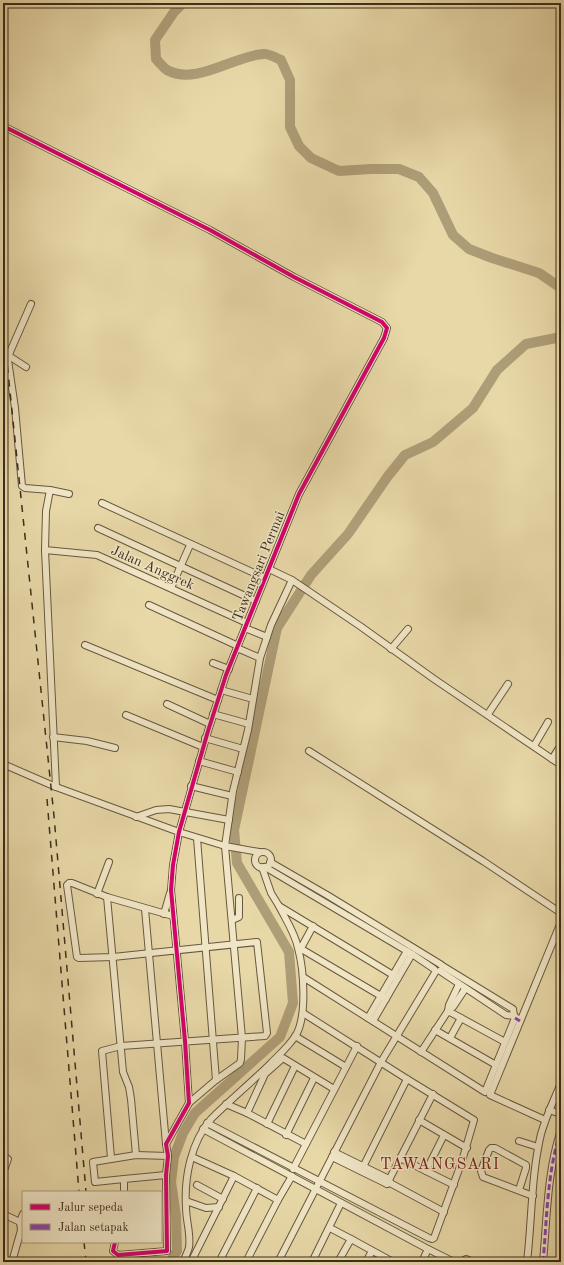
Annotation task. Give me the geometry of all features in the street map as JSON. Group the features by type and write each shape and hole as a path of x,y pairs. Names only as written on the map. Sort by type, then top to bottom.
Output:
{"street":[{"name":"Tawangsari Permai","path":"3,126 210,230 294,277 382,322 387,328 384,338 299,494 237,647 205,738 191,786 179,832 173,865 171,890"},
{"path":"31,304 8,356 15,408 22,486 24,488 50,490 68,494"},
{"path":"8,356 26,367"},
{"path":"50,490 46,511 45,550 56,787"},
{"path":"102,503 190,545 265,578"},
{"path":"98,528 256,601"},
{"path":"171,588 190,545"},
{"name":"Jalan Anggrek","path":"45,550 93,554 171,588 267,637"},
{"path":"269,568 310,592 561,765"},
{"path":"166,1144 189,1103 241,1061 242,1038 227,846 229,820 232,796 249,724 260,658 271,625 293,581"},
{"path":"149,605 260,658"},
{"path":"391,649 408,629"},
{"path":"85,644 218,700"},
{"path":"213,662 229,669"},
{"path":"488,714 508,684"},
{"path":"221,690 253,698"},
{"path":"167,704 210,724"},
{"path":"213,714 249,724"},
{"path":"126,715 203,747"},
{"path":"534,746 548,722"},
{"path":"54,737 87,741 115,748"},
{"path":"205,738 243,749"},
{"path":"552,759 561,745"},
{"path":"309,751 477,857 561,913"},
{"path":"199,761 238,772"},
{"path":"3,764 56,787 179,832 227,846 264,852 270,857 270,862"},
{"path":"191,786 232,796"},
{"path":"136,817 169,809 229,820"},
{"path":"197,838 216,1080"},
{"path":"246,850 257,865 264,867 324,901 410,953 481,988 513,1009 517,1018 490,1095 545,1120"},
{"path":"255,862 256,855 259,852"},
{"path":"98,894 109,862"},
{"path":"264,867 270,862"},
{"path":"270,862 382,928 465,989 506,1014 517,1018"},
{"path":"183,1262 189,1248 190,1235 186,1201 186,1183 192,1157 205,1126 226,1104 264,1069 295,1036 300,1026 303,1013 303,977 300,948 271,893 264,867"},
{"path":"111,1158 103,1050 121,1046 265,1036 268,1030 258,944 256,942 148,952 113,957 79,958 77,957 68,885 69,882 107,898 173,916"},
{"path":"164,914 171,890"},
{"path":"171,890 185,1041 189,1103"},
{"path":"324,901 327,895"},
{"path":"107,898 123,1072 129,1087 131,1099 136,1155"},
{"path":"232,920 239,917 239,898"},
{"path":"279,906 395,976"},
{"path":"115,1243 113,1251 118,1255 166,1252 164,1200 168,1156 145,909"},
{"path":"303,977 485,1092 505,1042 561,922"},
{"path":"300,948 313,926"},
{"path":"378,934 382,928"},
{"path":"300,948 383,998"},
{"path":"371,1019 395,976 410,953"},
{"path":"278,1262 381,1062 438,968"},
{"path":"421,1052 448,1010 459,984"},
{"path":"476,996 481,988"},
{"path":"448,1010 453,1007 465,989"},
{"path":"448,1010 505,1042"},
{"path":"205,1126 431,1239 435,1236 467,1148 474,1120 303,1013"},
{"path":"450,1038 461,1018"},
{"path":"435,1030 496,1065"},
{"path":"295,1036 346,1067"},
{"path":"293,1169 357,1046"},
{"path":"247,1113 264,1076 283,1058 334,1090"},
{"path":"267,1124 295,1066"},
{"path":"286,1135 314,1078"},
{"path":"362,1169 408,1079"},
{"path":"527,1262 538,1148 545,1120 551,1110 561,1083"},
{"path":"388,1182 433,1094"},
{"path":"226,1104 247,1113 286,1135 306,1144"},
{"path":"551,1110 561,1114"},
{"path":"419,1120 467,1148"},
{"path":"205,1126 341,1203 454,1262"},
{"path":"543,1262 551,1177 554,1157 561,1130"},
{"path":"426,1171 444,1135"},
{"path":"519,1141 538,1148"},
{"path":"518,1190 526,1165 495,1148 491,1148 481,1171 483,1177 533,1196"},
{"path":"333,1154 444,1212"},
{"path":"3,1155 8,1159 3,1173"},
{"path":"166,1175 95,1182 93,1162 136,1155 168,1156"},
{"path":"192,1157 234,1176 278,1200"},
{"path":"400,1158 454,1184"},
{"path":"197,1262 192,1260 234,1176"},
{"path":"246,1262 292,1176"},
{"path":"124,1179 124,1191"},
{"path":"197,1186 223,1199"},
{"path":"219,1262 257,1188"},
{"path":"186,1201 206,1208 219,1207"},
{"path":"312,1262 341,1203"},
{"path":"206,1208 213,1220"},
{"path":"3,1214 20,1222"},
{"path":"12,1262 22,1217"},
{"path":"330,1228 393,1262"},
{"path":"338,1262 351,1239"},
{"path":"422,1262 428,1249"},
{"path":"366,1262 372,1251"},
{"path":"462,1261 473,1262"}],"waterway":[{"path":"183,3 174,12 155,40 156,59 167,70 178,74 190,75 215,69 251,56 263,54 270,55 281,60 290,80 290,127 299,146 311,158 339,171 399,169 419,177 433,193 453,235 469,249 539,273 561,288"},
{"path":"170,1262 177,1251 176,1216 171,1182 174,1157 183,1133 195,1113 280,1037 293,1003 289,952 237,863 234,830 277,628 311,575 348,534 388,476 405,455 433,442 473,408 497,370 526,344 561,337"}],"railway":[{"path":"3,324 54,816 86,1191"},
{"path":"47,799 79,1191"},
{"path":"84,1243 86,1262"}],"marked path":[{"path":"515,1018 520,1021"},
{"path":"543,1262 550,1178 556,1146 561,1130"},
{"path":"3,1155 8,1159 3,1173"},
{"path":"461,1262 466,1259 473,1262"}],"cycle path":[{"path":"3,126 210,230 294,277 382,322 387,328 384,338 299,494 226,675 208,731 179,832 173,865 171,890 185,1041 189,1103 166,1144 168,1156 166,1175 167,1251 118,1255 113,1251 115,1243"}],"district":[{"name":"TAWANGSARI","path":"440,1163"}]}
